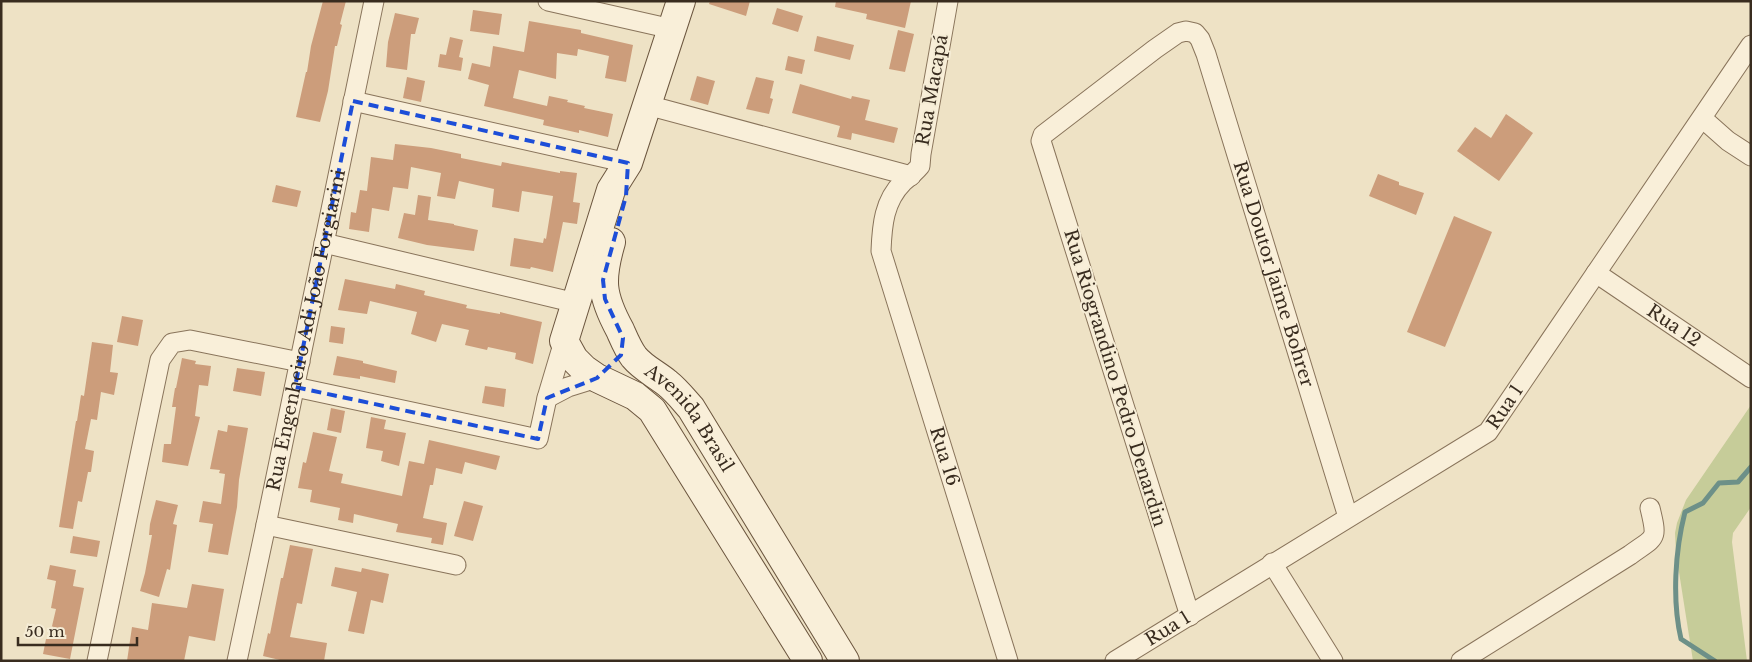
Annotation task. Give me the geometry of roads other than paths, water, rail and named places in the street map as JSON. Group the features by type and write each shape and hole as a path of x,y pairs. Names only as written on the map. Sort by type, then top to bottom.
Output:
{"street":[{"name":"Rua Engenheiro Adi João Forgiarini","path":"237,661 374,1"},
{"path":"548,1 672,29"},
{"name":"Avenida Brasil","path":"295,387 538,439 547,398 564,340 611,190 628,163 681,1"},
{"name":"Rua Macapá","path":"881,251 882,227 886,205 902,183 920,166 948,1"},
{"name":"Rua Doutor Jaime Bohrer","path":"1041,140 1043,135 1178,33 1186,30 1195,33 1200,39 1348,516"},
{"name":"Rua 1","path":"1115,661 1348,516 1488,432 1751,45"},
{"path":"353,101 628,163"},
{"path":"647,105 911,176"},
{"path":"1702,118 1728,141 1751,156"},
{"name":"Rua Riograndino Pedro Denardin","path":"1041,140 1190,616"},
{"name":"Avenida Brasil","path":"628,163 626,196 604,265 605,299 617,328 634,357 674,389 691,408 845,661"},
{"path":"324,244 590,305 617,328 621,355 616,364 597,378 568,387 547,398"},
{"name":"Rua 16","path":"881,251 1008,661"},
{"name":"Rua 12","path":"1596,273 1751,378"},
{"path":"98,661 160,360 172,344 190,340 300,362"},
{"name":"Avenida Brasil","path":"564,340 574,359 597,378 635,396 652,410 808,661"},
{"path":"1461,661 1653,539 1656,530 1650,508"},
{"path":"266,525 456,565"},
{"path":"1272,563 1333,661"}],"waterway":[{"path":"1715,661 1681,639 1676,608 1679,543 1685,512 1703,503 1719,483 1738,482 1751,467"}]}
